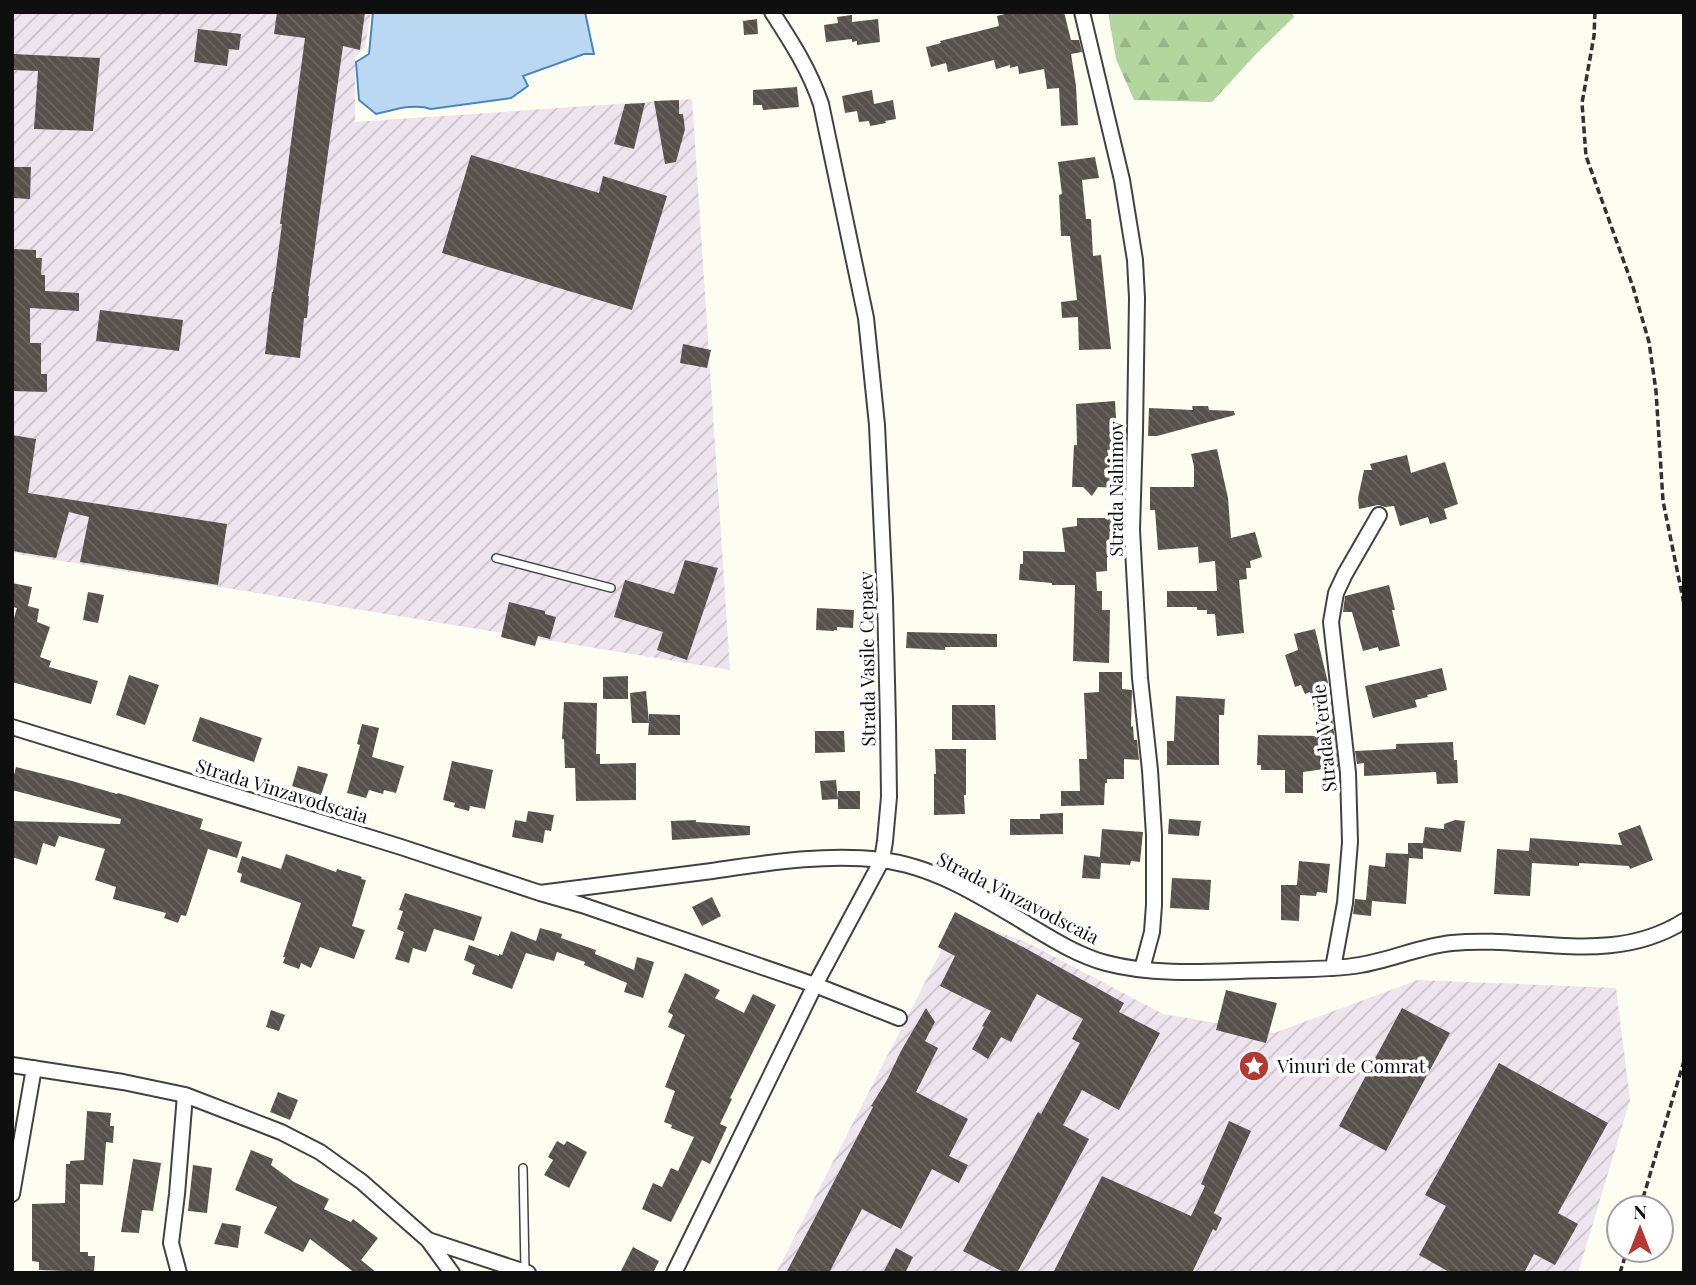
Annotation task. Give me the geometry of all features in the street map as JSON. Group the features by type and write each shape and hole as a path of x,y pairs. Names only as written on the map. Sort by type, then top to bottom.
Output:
{"street":[{"name":"Strada Vasile Cepaev","path":"674,1273 815,985 882,860 889,797 882,512 870,349 861,293 821,104 800,56 772,12"},
{"name":"Strada Nahimov","path":"1082,12 1122,180 1135,260 1137,298 1132,530 1140,678 1154,835 1152,932 1142,970"},
{"name":"Strada Verde","path":"1333,968 1345,903 1350,842 1348,773 1331,622 1336,593 1379,515"},
{"name":"Strada Vinzavodscaia","path":"12,727 594,909 815,985 899,1018"},
{"name":"Strada Vinzavodscaia","path":"540,893 779,861 839,858 882,860 940,876 994,904 1067,948 1106,963 1142,970 1199,972 1360,965 1449,943 1486,941 1580,947 1608,946 1646,939 1684,922"},
{"path":"12,1065 123,1082 185,1095 281,1132 320,1152 362,1182 428,1240 452,1273"},
{"path":"12,1194 34,1068"},
{"path":"179,1273 171,1243 185,1095"},
{"path":"428,1240 527,1272"}],"lane":[{"path":"496,558 611,588"},
{"path":"523,1168 527,1272"}],"path":[{"path":"1595,12 1594,36 1582,103 1586,156 1633,287 1649,342 1656,391 1663,501 1684,604"},
{"path":"1644,1194 1684,1061"}],"shaded area":[{"path":"12,12 371,12 365,47 355,58 355,122 692,99 730,670 12,553"},
{"name":"Vinuri de Comrat","path":"958,918 1026,942 1163,1014 1274,1033 1418,980 1616,988 1630,1100 1578,1273 776,1273"}],"green space":[{"path":"1108,12 1292,12 1294,17 1212,102 1134,100 1116,59"}],"water":[{"path":"373,12 585,12 594,54 584,54 523,76 528,86 511,98 431,109 411,107 376,114 359,100 356,62 369,54"}],"building":[{"path":"277,12 365,12 360,50 343,46 300,358 265,354 305,38 274,34"},
{"path":"1013,12 1064,12 1071,40 1079,40 1082,52 1071,54 1078,125 1061,126 1059,88 1047,89 1044,69 1019,74 1018,66 996,69 994,60 948,72 946,63 931,67 926,47 999,26 997,16"},
{"path":"852,15 852,22 878,19 880,42 857,45 857,41 852,42 852,39 826,42 824,25 838,23 837,17"},
{"path":"757,19 758,34 744,35 743,21"},
{"path":"198,29 241,34 239,50 229,49 227,66 194,62"},
{"path":"12,54 100,58 93,131 34,129 38,71 12,70"},
{"path":"797,87 799,107 763,110 762,105 753,105 753,90"},
{"path":"872,90 874,104 893,100 896,119 870,126 869,121 859,122 857,111 845,113 842,96"},
{"path":"679,100 679,114 683,114 685,129 676,162 665,164 654,101"},
{"path":"645,103 634,149 614,144 625,104"},
{"path":"471,155 599,193 603,176 667,196 632,310 442,253"},
{"path":"1095,157 1099,178 1082,180 1086,219 1091,219 1093,256 1101,255 1111,349 1079,350 1078,317 1062,318 1061,302 1077,300 1070,236 1061,236 1059,195 1062,194 1058,162"},
{"path":"12,167 31,167 30,199 12,198"},
{"path":"12,249 36,250 36,258 42,258 41,275 45,275 45,291 79,293 79,311 30,308 30,343 41,343 41,374 47,374 47,392 12,391"},
{"path":"100,310 183,320 179,351 96,341"},
{"path":"683,344 711,350 707,368 680,363"},
{"path":"1115,401 1116,418 1112,418 1114,449 1107,450 1112,470 1119,469 1118,488 1098,487 1092,496 1083,487 1072,487 1074,445 1077,445 1076,404"},
{"path":"1192,406 1234,411 1235,415 1157,436 1148,436 1149,408 1193,410"},
{"path":"12,435 36,439 28,493 227,524 218,585 80,562 89,517 69,512 56,558 12,551"},
{"path":"1217,449 1228,498 1231,538 1255,532 1262,557 1250,561 1251,568 1246,568 1247,579 1239,580 1244,633 1217,636 1215,614 1207,614 1207,610 1197,610 1197,607 1167,607 1167,591 1217,591 1215,561 1199,563 1198,547 1158,550 1155,510 1150,510 1150,487 1194,487 1191,454"},
{"path":"1407,455 1411,473 1445,462 1458,504 1444,509 1447,519 1430,524 1428,517 1400,526 1394,506 1378,505 1359,509 1358,498 1364,470 1372,470 1370,464"},
{"path":"1077,518 1117,518 1117,539 1121,538 1123,555 1107,557 1107,571 1096,572 1097,591 1102,591 1102,610 1110,610 1109,663 1073,661 1075,585 1019,580 1023,551 1065,552 1062,528 1077,526"},
{"path":"685,560 718,568 687,660 657,650 663,632 614,617 625,580 674,594"},
{"path":"12,583 32,587 28,606 39,609 37,622 50,627 40,657 51,661 49,667 98,681 91,704 12,682 12,624 17,608 12,607"},
{"path":"1389,585 1400,646 1379,651 1378,647 1363,651 1352,612 1343,612 1345,596"},
{"path":"88,592 104,595 98,623 83,620"},
{"path":"509,602 545,611 545,614 556,617 550,639 538,636 535,646 501,637"},
{"path":"817,608 854,610 853,628 816,630"},
{"path":"1315,629 1328,683 1338,767 1303,772 1303,793 1285,793 1285,770 1261,770 1261,765 1257,765 1258,735 1321,736 1310,692 1305,694 1301,685 1295,687 1285,655 1298,650 1294,634"},
{"path":"907,632 997,634 997,647 945,647 945,650 906,648"},
{"path":"1442,668 1447,690 1415,700 1417,707 1373,718 1365,686"},
{"path":"1099,672 1122,672 1122,689 1132,690 1131,727 1133,726 1134,740 1137,740 1139,760 1124,759 1124,779 1107,779 1104,805 1061,806 1061,791 1080,791 1079,759 1087,759 1084,693 1099,692"},
{"path":"129,675 159,685 145,725 116,715"},
{"path":"628,676 628,699 603,699 603,677"},
{"path":"646,691 649,722 649,714 680,715 680,735 648,735 649,723 632,723 630,693"},
{"path":"1176,696 1225,699 1224,715 1219,715 1219,765 1167,765 1167,741 1174,741"},
{"path":"564,702 597,703 596,754 600,754 600,764 636,763 636,800 576,801 575,768 565,768 562,739"},
{"path":"952,705 995,705 996,740 952,740"},
{"path":"200,717 262,738 254,762 192,741"},
{"path":"362,724 379,728 372,757 404,766 396,793 384,790 383,794 369,790 366,798 347,793 360,745 357,744"},
{"path":"815,731 844,731 845,752 815,753"},
{"path":"1453,742 1458,783 1437,784 1436,772 1364,776 1364,763 1357,764 1355,751 1396,749 1396,744"},
{"path":"935,749 966,749 965,814 934,815"},
{"path":"452,761 493,770 485,809 470,806 469,811 454,807 455,803 443,800"},
{"path":"298,766 328,774 321,795 292,786"},
{"path":"16,767 118,793 203,819 200,829 242,842 237,858 208,849 186,916 181,915 178,923 164,918 166,913 113,899 116,887 95,880 105,849 59,836 55,847 43,843 37,865 12,857 12,821 120,824 121,819 12,790"},
{"path":"836,780 838,799 822,800 820,781"},
{"path":"838,791 860,791 860,809 838,809"},
{"path":"528,811 554,815 551,831 545,830 543,843 512,837 515,820 526,822"},
{"path":"1063,813 1063,834 1010,835 1010,819 1040,819 1040,814"},
{"path":"1169,819 1201,821 1199,836 1168,834"},
{"path":"696,820 750,826 750,835 672,840 671,821"},
{"path":"1455,820 1465,821 1461,852 1423,848 1423,859 1409,858 1406,904 1372,901 1371,916 1353,914 1355,899 1366,900 1369,865 1385,867 1386,853 1408,854 1408,843 1423,843 1425,827 1444,829 1444,824"},
{"path":"1640,825 1653,860 1630,869 1629,866 1532,863 1530,896 1494,894 1497,849 1529,851 1530,838 1622,845 1618,833"},
{"path":"1102,829 1143,832 1140,862 1131,861 1130,865 1101,863 1100,879 1082,878 1084,855 1100,857"},
{"path":"286,854 366,880 352,926 365,930 354,959 320,947 311,968 301,963 299,969 283,963 301,903 240,882 242,874 237,872 242,856 281,869"},
{"path":"1299,861 1330,864 1327,893 1317,892 1316,896 1300,895 1299,921 1281,920 1281,885 1297,885"},
{"path":"1172,878 1211,880 1209,910 1170,908"},
{"path":"405,893 482,917 474,941 434,929 426,952 413,948 409,963 395,959 404,932 397,929 403,911 399,910"},
{"path":"712,897 721,916 702,926 692,907"},
{"path":"955,912 1124,1003 1119,1012 1160,1033 1119,1110 1082,1090 1063,1125 1089,1139 1017,1273 1005,1273 963,1251 1038,1112 1041,1114 1080,1043 1072,1039 1083,1019 1037,994 1011,1042 1001,1037 988,1059 972,1049 991,1011 940,986 955,956 938,947"},
{"path":"540,928 562,934 561,938 596,950 595,954 634,970 637,957 654,962 643,998 624,992 627,983 584,965 585,962 557,952 554,961 526,953 512,989 472,974 475,965 464,960 469,945 499,956 502,955 511,931 536,941"},
{"path":"685,973 720,990 715,998 744,1013 753,994 776,1005 730,1098 732,1099 720,1124 727,1127 710,1164 702,1160 671,1222 642,1209 653,1183 662,1187 671,1168 678,1171 694,1137 671,1128 672,1125 664,1122 675,1091 665,1087 685,1035 668,1027 673,1015 668,1012"},
{"path":"1226,990 1277,1003 1266,1043 1216,1030"},
{"path":"926,1008 935,1022 925,1041 938,1048 916,1092 968,1119 949,1156 968,1165 959,1183 932,1169 901,1229 862,1209 829,1273 786,1273 873,1107 871,1106"},
{"path":"1402,1008 1450,1033 1386,1151 1339,1126"},
{"path":"271,1010 285,1015 279,1031 266,1027"},
{"path":"1499,1063 1608,1123 1558,1213 1578,1224 1555,1265 1534,1254 1524,1273 1451,1273 1419,1255 1446,1206 1425,1195"},
{"path":"278,1092 298,1100 290,1120 270,1112"},
{"path":"87,1111 111,1113 110,1126 114,1126 113,1143 106,1142 103,1185 80,1184 80,1252 95,1256 94,1272 39,1270 39,1262 32,1261 32,1204 65,1203 66,1164 84,1160"},
{"path":"1229,1121 1251,1131 1214,1213 1222,1218 1216,1231 1213,1229 1192,1273 1053,1273 1102,1176 1191,1216 1205,1186 1201,1184"},
{"path":"557,1141 564,1145 567,1141 587,1152 569,1188 544,1175 553,1160 548,1157"},
{"path":"251,1150 273,1159 271,1165 294,1182 329,1199 324,1209 351,1222 353,1219 378,1238 361,1260 377,1273 355,1273 310,1239 303,1252 264,1233 277,1207 235,1190"},
{"path":"133,1159 161,1163 153,1211 142,1210 139,1233 121,1232"},
{"path":"193,1165 212,1168 207,1213 188,1211"},
{"path":"222,1223 241,1226 238,1248 214,1244"},
{"path":"633,1247 659,1261 653,1273 620,1273"},
{"path":"896,1248 913,1257 905,1273 883,1273"}],"place":[{"name":"Vinuri de Comrat","path":"1254,1066"}]}
